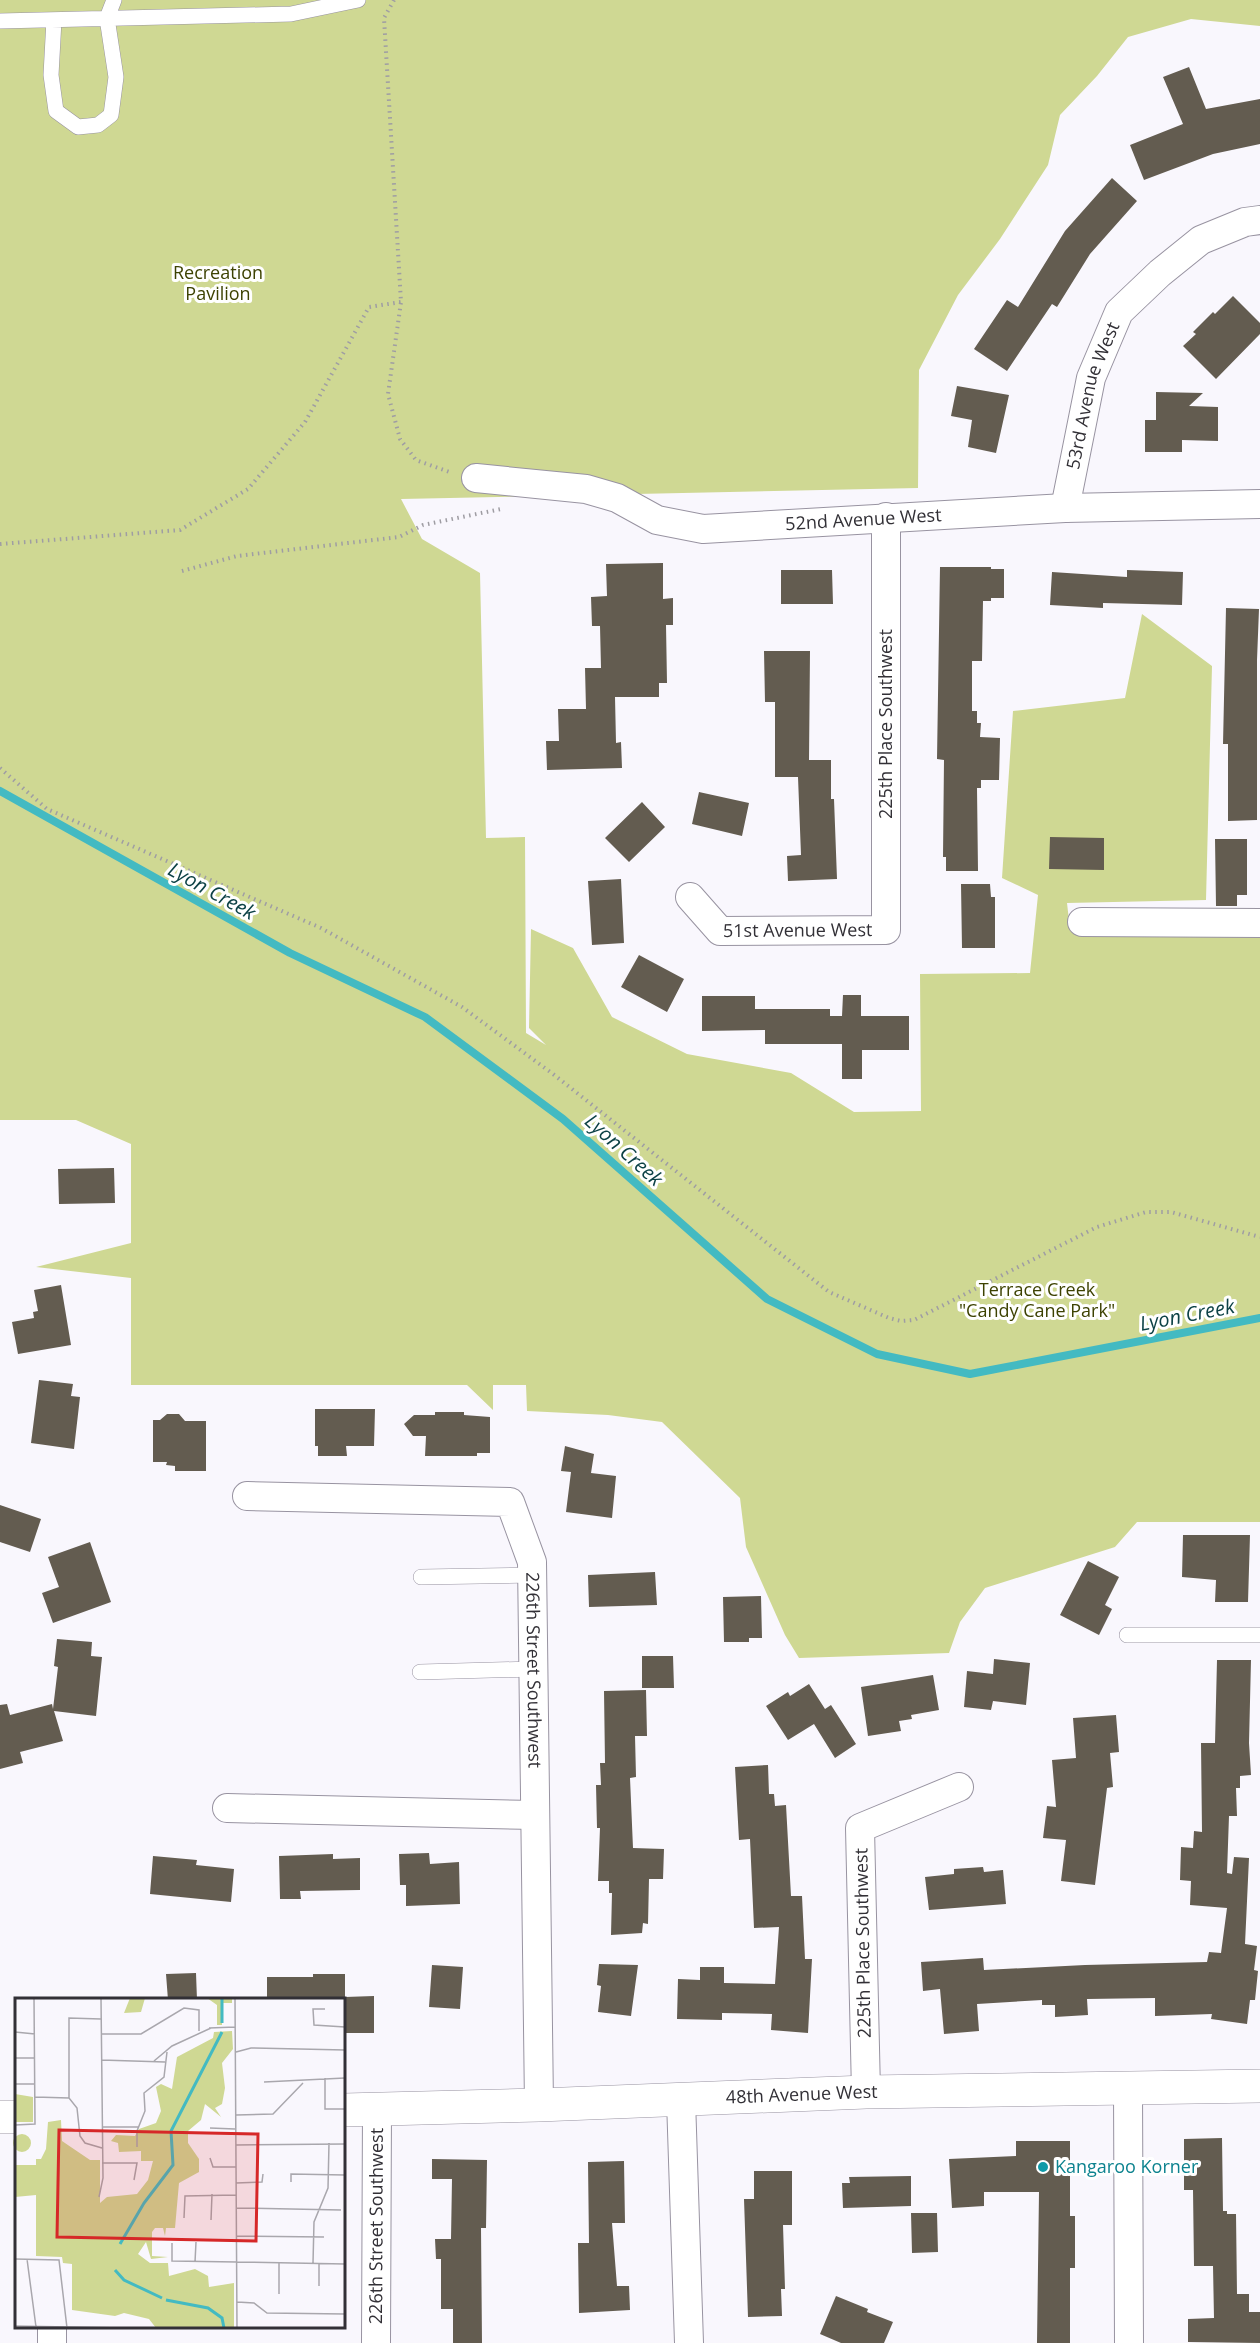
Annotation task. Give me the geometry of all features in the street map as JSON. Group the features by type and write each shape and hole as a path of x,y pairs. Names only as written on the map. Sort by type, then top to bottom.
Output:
{"main road":[{"name":"48th Avenue West","path":"345,2110 866,2092 1260,2086"}],"street":[{"name":"53rd Avenue West","path":"1065,508 1091,378 1119,312 1160,273 1201,240 1245,222 1260,220"},
{"name":"52nd Avenue West","path":"476,478 586,489 617,498 657,520 704,529 1065,508 1260,504"},
{"name":"225th Place Southwest","path":"886,517 886,930"},
{"name":"51st Avenue West","path":"690,897 720,931 886,930"},
{"path":"1082,922 1260,923"},
{"name":"226th Street Southwest","path":"247,1496 510,1502 532,1562 539,2105"},
{"name":"225th Place Southwest","path":"866,2092 860,1828 959,1787"},
{"path":"227,1808 535,1815"},
{"path":"1128,2089 1129,2343"},
{"path":"681,2100 689,2343"},
{"name":"226th Street Southwest","path":"376,2343 377,2109"}],"lane":[{"path":"54,20 51,75 56,111 78,127 98,125 111,116 116,77 107,18 114,0"},
{"path":"0,21 291,14 358,0"},
{"path":"422,1577 532,1575"},
{"path":"1127,1635 1260,1635"},
{"path":"420,1672 533,1670"}],"path":[{"path":"394,0 384,18 401,302 388,394 400,439 416,460 444,472 476,478"},
{"path":"0,544 180,530 248,489 305,422 369,307 401,302"},
{"path":"182,571 237,556 399,537 423,525 503,509"},
{"path":"0,768 47,809 321,928 462,1007 553,1074 829,1292 889,1318 900,1321 914,1320 1097,1227 1146,1212 1171,1212 1260,1237"}],"green space":[{"path":"0,0 1260,0 1260,26 1191,19 1128,37 1097,76 1060,115 1048,165 1000,239 958,295 919,370 918,488 401,499 422,539 480,573 486,838 525,837 526,1033 546,1045 529,1028 531,929 573,948 612,1017 687,1054 791,1073 854,1112 921,1111 920,974 1030,973 1038,895 1002,878 1013,711 1125,698 1142,614 1212,666 1206,900 1067,903 1070,929 1181,937 1260,937 1260,1522 1137,1522 1115,1547 985,1588 960,1622 949,1653 799,1658 785,1635 746,1547 740,1498 662,1422 608,1415 527,1411 526,1385 493,1385 493,1410 467,1385 131,1385 131,1278 36,1267 131,1243 131,1144 76,1120 0,1120"}],"building":[{"path":"1189,67 1206,109 1260,99 1260,144 1213,154 1144,180 1130,145 1183,124 1163,77"},
{"path":"1112,178 1137,201 1090,254 1057,307 1052,304 1007,371 974,349 1007,300 1018,307 1065,231"},
{"path":"1233,296 1260,323 1260,334 1216,379 1183,346 1196,334 1193,332 1213,312 1215,314"},
{"path":"957,386 1009,395 996,453 968,447 972,420 951,416"},
{"path":"1156,392 1203,393 1189,406 1218,407 1218,441 1182,440 1182,452 1145,452 1145,420 1156,420"},
{"path":"663,563 663,599 673,598 673,625 666,625 667,683 659,683 659,697 615,697 616,743 621,742 622,768 547,770 546,741 559,741 558,709 586,709 585,668 601,668 600,626 592,626 591,597 607,596 606,564"},
{"path":"940,567 1004,569 1004,598 991,598 991,601 983,601 982,661 972,661 972,711 977,711 977,723 981,723 980,737 1000,738 999,780 981,780 981,788 977,788 978,871 946,871 946,857 943,857 944,760 937,759"},
{"path":"781,570 832,570 833,604 781,604"},
{"path":"1127,570 1183,572 1182,605 1103,603 1103,608 1050,605 1052,572 1127,577"},
{"path":"1226,608 1259,609 1257,820 1228,821 1228,744 1223,744"},
{"path":"764,651 810,651 809,760 831,760 831,799 834,799 837,879 788,881 787,856 801,855 798,777 775,777 775,702 765,702"},
{"path":"699,792 749,803 742,836 692,824"},
{"path":"642,802 665,827 629,862 605,838"},
{"path":"1050,837 1104,838 1104,870 1049,869"},
{"path":"1215,839 1247,839 1247,895 1237,895 1237,906 1216,906"},
{"path":"621,879 624,943 592,945 588,881"},
{"path":"961,884 990,884 991,897 995,897 995,948 962,948"},
{"path":"639,955 684,979 667,1012 621,987"},
{"path":"843,995 861,995 861,1016 909,1016 909,1050 862,1050 862,1079 842,1079 842,1044 765,1044 765,1030 702,1031 702,996 755,996 755,1009 830,1009 830,1016 842,1016"},
{"path":"114,1168 115,1203 59,1204 58,1169"},
{"path":"61,1285 71,1345 18,1354 12,1322 34,1318 33,1312 38,1311 34,1290"},
{"path":"39,1380 73,1384 71,1396 80,1397 74,1449 31,1443"},
{"path":"315,1409 375,1409 374,1446 346,1446 347,1456 318,1456 318,1446 315,1446"},
{"path":"435,1412 464,1412 464,1415 490,1417 490,1453 477,1453 477,1456 425,1456 426,1436 413,1436 404,1424 414,1415 435,1415"},
{"path":"167,1414 179,1414 185,1421 206,1421 206,1471 175,1471 175,1466 166,1465 167,1462 153,1462 153,1420 160,1420"},
{"path":"565,1446 594,1454 591,1473 616,1476 612,1518 566,1512 571,1472 561,1471"},
{"path":"0,1505 41,1519 30,1552 0,1542"},
{"path":"1183,1535 1250,1535 1248,1602 1215,1602 1216,1580 1182,1577"},
{"path":"90,1542 111,1602 53,1623 42,1593 59,1587 48,1557"},
{"path":"1088,1561 1119,1577 1105,1605 1112,1609 1099,1635 1060,1615"},
{"path":"655,1572 657,1605 589,1607 588,1575"},
{"path":"761,1596 762,1638 749,1638 749,1642 724,1642 723,1597"},
{"path":"57,1639 92,1642 91,1656 102,1657 96,1716 54,1711 63,1741 20,1752 23,1763 0,1769 0,1705 7,1704 10,1715 52,1704 53,1709 58,1667 54,1666"},
{"path":"642,1656 673,1656 674,1688 642,1688"},
{"path":"994,1659 1030,1663 1026,1705 993,1701 991,1710 964,1707 967,1671 993,1674"},
{"path":"1217,1660 1251,1660 1249,1743 1251,1775 1240,1776 1240,1788 1236,1788 1237,1816 1229,1816 1227,1873 1232,1874 1234,1857 1249,1858 1245,1944 1257,1946 1254,1970 1258,1971 1255,2000 1250,2000 1247,2024 1211,2019 1212,2014 1155,2016 1155,1998 1087,1999 1088,2015 1055,2017 1055,2005 1042,2005 1042,2000 977,2004 979,2031 944,2034 940,1989 923,1991 921,1962 983,1958 984,1970 1207,1962 1209,1952 1221,1953 1227,1908 1190,1905 1191,1881 1180,1880 1181,1847 1193,1848 1194,1831 1202,1832 1201,1743 1215,1743"},
{"path":"933,1675 939,1710 911,1715 912,1719 899,1721 901,1731 868,1736 861,1687"},
{"path":"809,1684 825,1709 831,1705 856,1744 835,1758 814,1724 788,1740 766,1706 788,1692 790,1696"},
{"path":"646,1690 647,1736 635,1736 636,1777 630,1778 633,1848 664,1849 663,1879 649,1879 648,1924 643,1923 642,1933 611,1935 612,1893 609,1893 609,1881 598,1881 600,1828 597,1828 596,1785 601,1785 600,1763 605,1763 604,1691"},
{"path":"1116,1715 1119,1752 1110,1753 1113,1787 1107,1788 1095,1885 1061,1881 1066,1840 1043,1838 1047,1806 1056,1807 1052,1760 1076,1758 1073,1718"},
{"path":"768,1765 769,1794 774,1794 775,1806 786,1805 791,1896 802,1896 805,1959 812,1959 808,2033 771,2030 772,2014 722,2013 722,2020 677,2019 678,1979 700,1980 700,1967 724,1967 724,1983 775,1984 779,1927 754,1928 750,1839 739,1840 735,1767"},
{"path":"429,1853 430,1864 459,1862 460,1904 406,1906 406,1885 400,1885 399,1854"},
{"path":"333,1854 333,1859 360,1858 360,1890 300,1891 301,1899 280,1899 279,1856"},
{"path":"153,1856 197,1860 196,1865 234,1869 231,1902 150,1894"},
{"path":"983,1867 984,1872 1003,1870 1006,1904 929,1910 925,1877 954,1874 954,1869"},
{"path":"599,1964 638,1965 631,2016 598,2012 601,1986 597,1985"},
{"path":"432,1965 463,1967 460,2009 429,2007"},
{"path":"196,1973 197,1998 168,1998 166,1974"},
{"path":"313,1974 345,1974 345,1997 374,1996 374,2033 345,2033 345,1998 267,1998 267,1977 313,1977"},
{"path":"1222,2138 1223,2211 1227,2211 1227,2214 1236,2214 1237,2294 1249,2294 1249,2312 1260,2312 1260,2343 1188,2342 1188,2319 1214,2318 1213,2266 1194,2266 1193,2190 1184,2190 1184,2139"},
{"path":"1016,2141 1070,2141 1070,2216 1075,2216 1075,2268 1070,2268 1070,2343 1037,2343 1039,2192 984,2192 984,2206 952,2208 949,2159 1016,2156"},
{"path":"432,2159 487,2160 486,2228 481,2228 482,2343 453,2343 453,2309 441,2309 441,2259 436,2259 435,2239 451,2239 452,2179 432,2179"},
{"path":"624,2161 625,2223 612,2223 617,2286 629,2286 630,2310 579,2313 578,2243 589,2243 588,2162"},
{"path":"754,2171 792,2171 792,2225 783,2225 785,2289 781,2289 782,2316 748,2317 744,2199 754,2199"},
{"path":"911,2176 911,2206 843,2208 842,2183 850,2183 849,2177"},
{"path":"911,2213 937,2213 938,2252 912,2253"},
{"path":"836,2296 893,2322 884,2343 841,2343 820,2334"}],"waterway":[{"name":"Lyon Creek","path":"0,791 290,953 425,1017 563,1119 767,1299 877,1354 970,1374 1260,1318"}],"place":[{"name":"Kangaroo Korner","path":"1043,2167"}],"park label":[{"name":"Recreation Pavilion","path":"218,283"},
{"name":"Terrace Creek \"Candy Cane Park\"","path":"1037,1300"}]}
